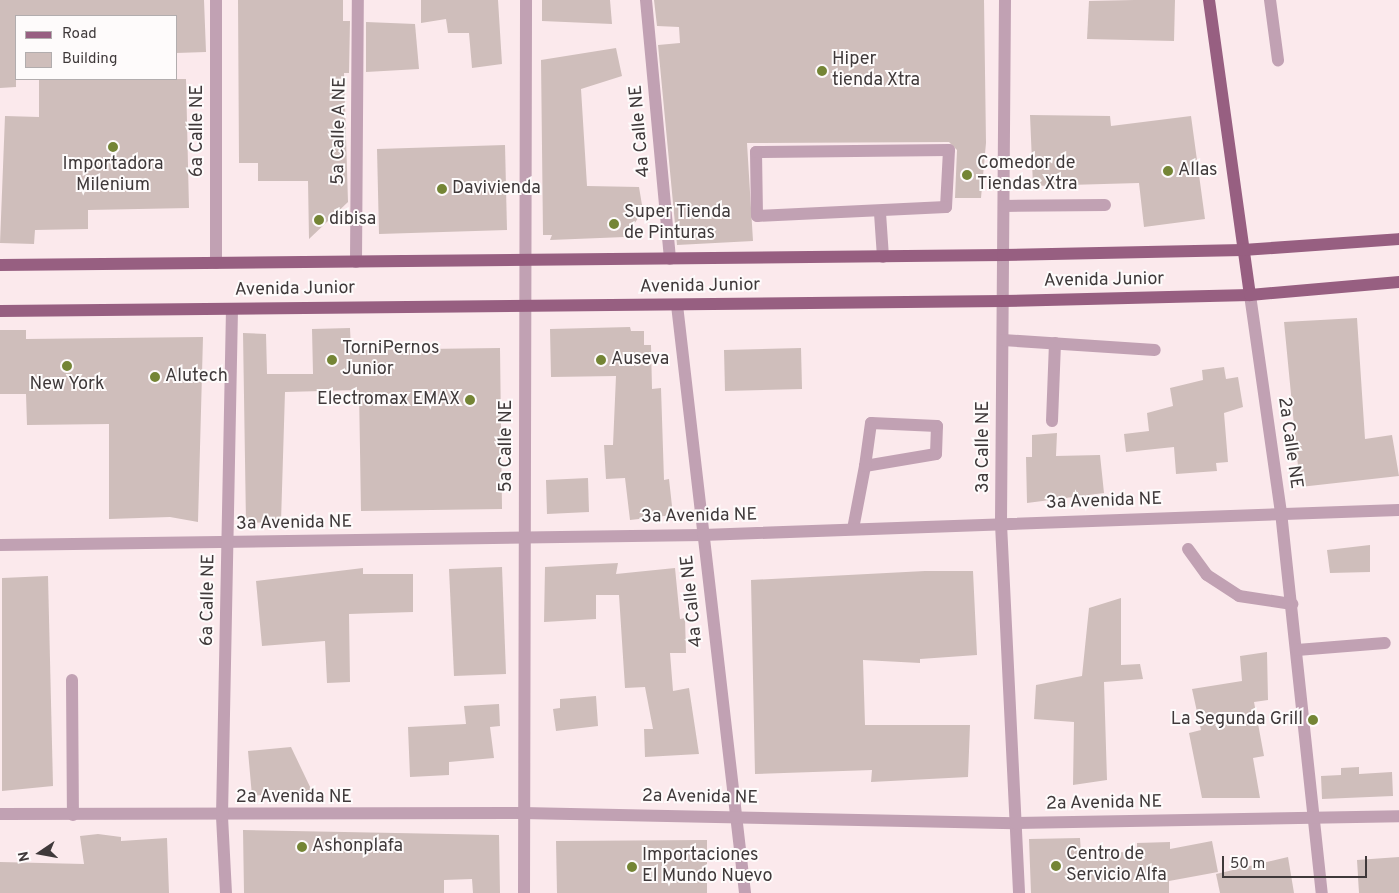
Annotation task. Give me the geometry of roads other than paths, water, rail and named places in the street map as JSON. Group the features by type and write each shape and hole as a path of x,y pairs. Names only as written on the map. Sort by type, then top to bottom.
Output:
{"main road":[{"name":"2a Calle NE","path":"1210,0 1250,295"},
{"name":"Avenida Junior","path":"0,265 1003,255 1243,250 1399,239"},
{"name":"Avenida Junior","path":"0,310 1003,301 1250,295 1399,282"}],"street":[{"name":"6a Calle NE","path":"216,0 216,263"},
{"name":"5a Calle A NE","path":"356,262 358,0"},
{"name":"5a Calle NE","path":"524,893 522,813 527,260 526,0"},
{"name":"4a Calle NE","path":"646,0 670,259"},
{"name":"3a Calle NE","path":"1006,0 1001,524 1019,893"},
{"path":"1270,0 1278,60"},
{"path":"949,150 946,208 880,213 757,216 756,152 949,150"},
{"path":"1004,206 1105,205"},
{"path":"880,213 883,257"},
{"name":"2a Calle NE","path":"1250,295 1281,512 1322,893"},
{"name":"4a Calle NE","path":"677,304 744,893"},
{"name":"6a Calle NE","path":"226,893 222,816 232,309"},
{"path":"1003,340 1155,350"},
{"path":"1052,421 1055,343"},
{"path":"853,529 865,466 870,423 937,426 936,454 865,466"},
{"name":"3a Avenida NE","path":"0,545 703,535 1281,512 1399,510"},
{"path":"1188,549 1207,575 1239,596 1292,604"},
{"path":"1297,650 1386,644"},
{"path":"72,680 73,815"},
{"name":"2a Avenida NE","path":"0,814 222,816 522,813 735,816 1016,824 1315,816 1399,816"}],"place":[{"name":"Hiper tienda Xtra","path":"822,71"},
{"name":"Importadora Milenium","path":"113,147"},
{"name":"Allas","path":"1168,171"},
{"name":"Comedor de Tiendas Xtra","path":"967,175"},
{"name":"Davivienda","path":"442,189"},
{"name":"dibisa","path":"319,220"},
{"name":"Super Tienda de Pinturas","path":"614,224"},
{"name":"TorniPernos Junior","path":"332,360"},
{"name":"Auseva","path":"601,360"},
{"name":"New York","path":"67,366"},
{"name":"Alutech","path":"155,377"},
{"name":"Electromax EMAX","path":"470,400"},
{"name":"La Segunda Grill","path":"1313,720"},
{"name":"Ashonplafa","path":"302,847"},
{"name":"Centro de Servicio Alfa","path":"1056,866"},
{"name":"Importaciones El Mundo Nuevo","path":"632,867"}]}
